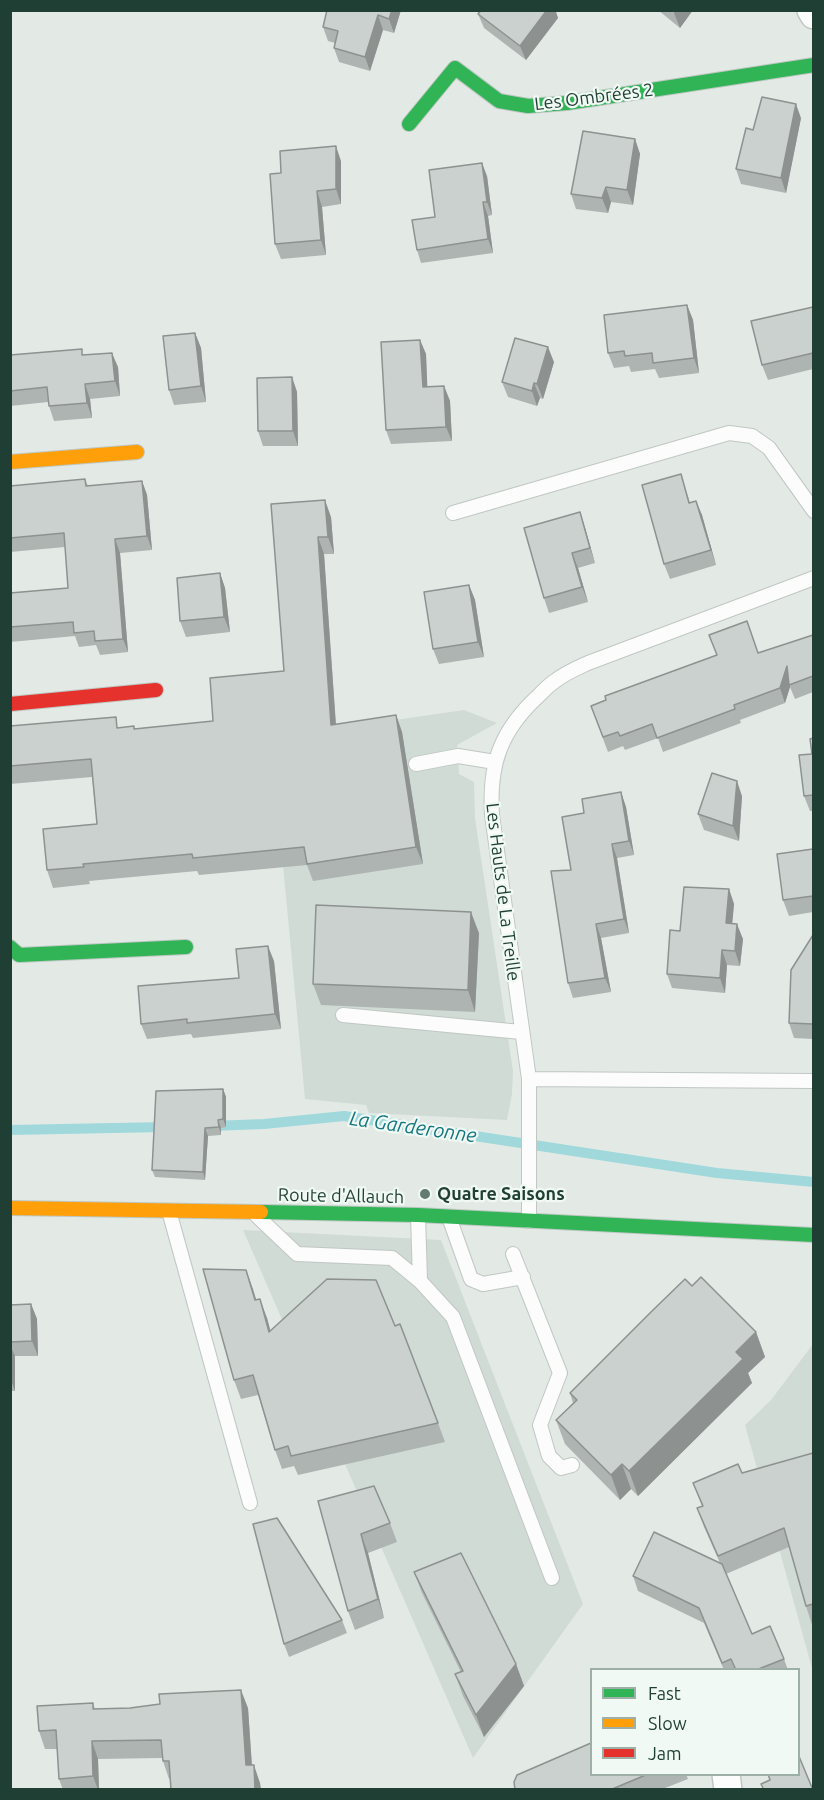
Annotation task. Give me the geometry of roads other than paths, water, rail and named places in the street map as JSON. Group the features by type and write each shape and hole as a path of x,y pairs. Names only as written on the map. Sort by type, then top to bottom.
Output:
{"street":[{"path":"811,10 813,15"},
{"name":"Les Ombrées 2","path":"409,124 455,68 500,101 528,106 567,103 813,65"},
{"path":"10,462 137,452"},
{"path":"10,704 156,690"},
{"path":"10,947 19,955 186,946"},
{"name":"Route d'Allauch","path":"10,1208 418,1215 813,1235"}],"lane":[{"path":"453,513 729,434 752,436 769,448 813,511"},
{"name":"Les Hauts de La Treille","path":"529,1221 529,1079 492,815 491,790 495,762 503,739 527,707 554,681 588,663 813,578"},
{"path":"416,764 458,756 495,762"},
{"path":"343,1015 521,1032"},
{"path":"529,1079 813,1080"},
{"path":"169,1211 250,1503"},
{"path":"254,1212 297,1254 392,1257 420,1281 453,1317 552,1578"},
{"path":"418,1215 420,1281"},
{"path":"449,1217 471,1279 483,1284 523,1278"},
{"path":"513,1254 560,1373 540,1425 549,1456 561,1468 572,1465"}],"waterway":[{"name":"La Garderonne","path":"212,1126 264,1124 344,1116 717,1173 814,1182"},
{"name":"La Garderonne","path":"10,1130 166,1127"}],"place":[{"name":"Quatre Saisons","path":"425,1194"}]}
